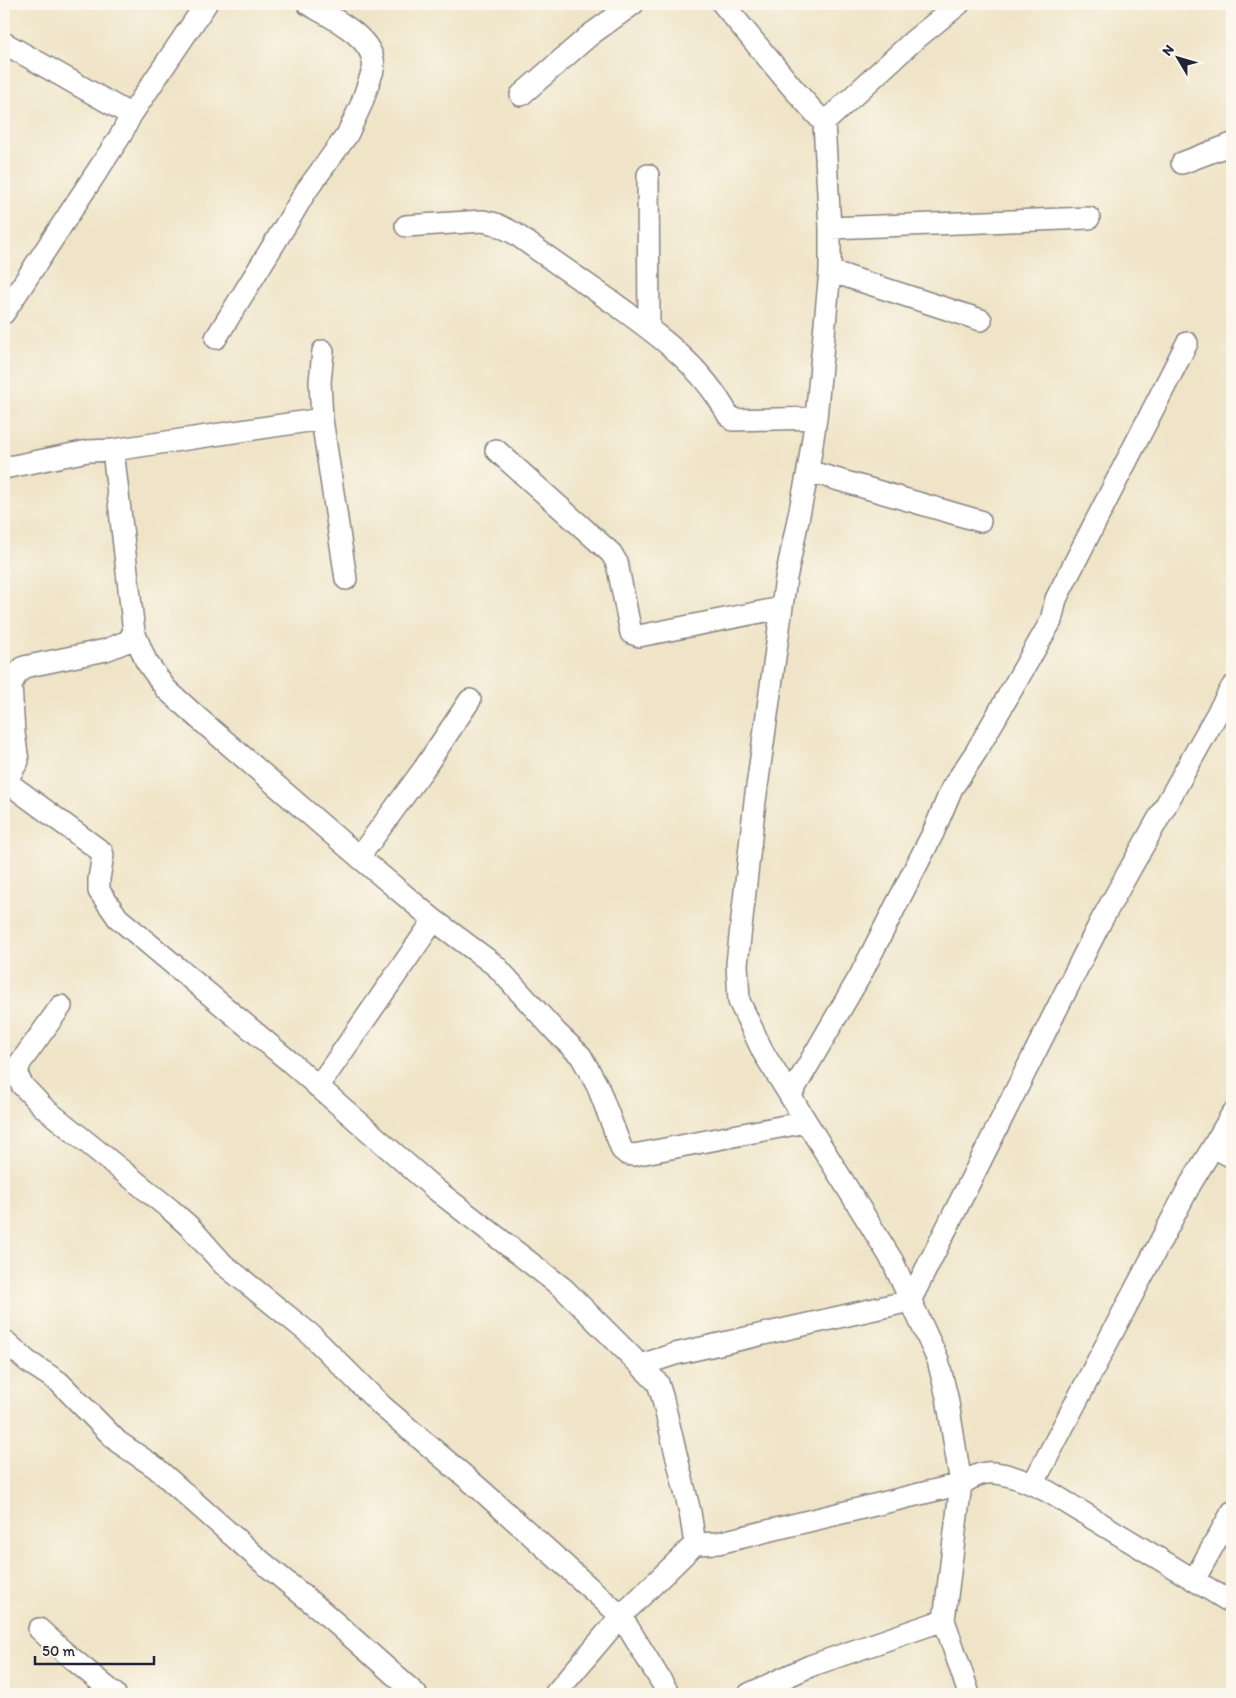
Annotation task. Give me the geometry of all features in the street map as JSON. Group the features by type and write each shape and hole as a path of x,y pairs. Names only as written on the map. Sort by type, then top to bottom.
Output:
{"street":[{"path":"4,313 121,135 131,115 206,4"},
{"path":"216,338 306,191 347,135 361,105 373,70 374,64 368,49 353,31 308,4"},
{"path":"521,95 590,35 633,4"},
{"path":"723,4 791,86 824,122 830,228 830,270 816,418 782,608 755,801 737,964 739,1001 763,1052 892,1260 938,1360 947,1397 961,1484 944,1620 969,1694"},
{"path":"824,122 913,41 959,4"},
{"path":"4,43 131,115"},
{"path":"1182,163 1232,144"},
{"path":"648,174 649,328"},
{"path":"830,228 1089,218"},
{"path":"406,226 483,221 496,224 514,233 649,328 699,373 733,420 816,418"},
{"path":"830,270 981,320"},
{"path":"790,1096 860,976 933,832 952,788 976,752 1051,621 1056,599 1187,343"},
{"path":"323,351 320,382 322,419 346,579"},
{"path":"4,468 88,451 113,450 322,419"},
{"path":"113,450 134,632 146,661 166,689 434,920 496,966 557,1033 581,1056 598,1086 622,1150 627,1154 634,1155 806,1122"},
{"path":"496,450 611,553 617,563 631,633 635,636 782,608"},
{"path":"808,471 980,521"},
{"path":"134,632 128,641 106,650 24,666 16,675 11,685 18,761 9,778 102,852 99,891 118,918 214,997 435,1189 564,1289 658,1383 690,1512 695,1544"},
{"path":"910,1301 1101,921 1232,687"},
{"path":"359,857 423,770 470,700"},
{"path":"318,1087 434,920"},
{"path":"60,1006 20,1063 17,1074 22,1085 43,1107 172,1210 223,1264 310,1334 382,1406 481,1490 621,1616 669,1694"},
{"path":"1033,1484 1191,1183 1232,1114"},
{"path":"1213,1148 1232,1157"},
{"path":"641,1365 675,1354 910,1301"},
{"path":"4,1340 27,1362 59,1382 118,1442 155,1467 416,1694"},
{"path":"555,1694 621,1616 695,1544 718,1543 961,1484 971,1477 986,1473 998,1473 1033,1484 1049,1492 1232,1603"},
{"path":"1194,1580 1232,1512"},
{"path":"749,1694 810,1666 944,1620"},
{"path":"39,1629 116,1694"}]}
